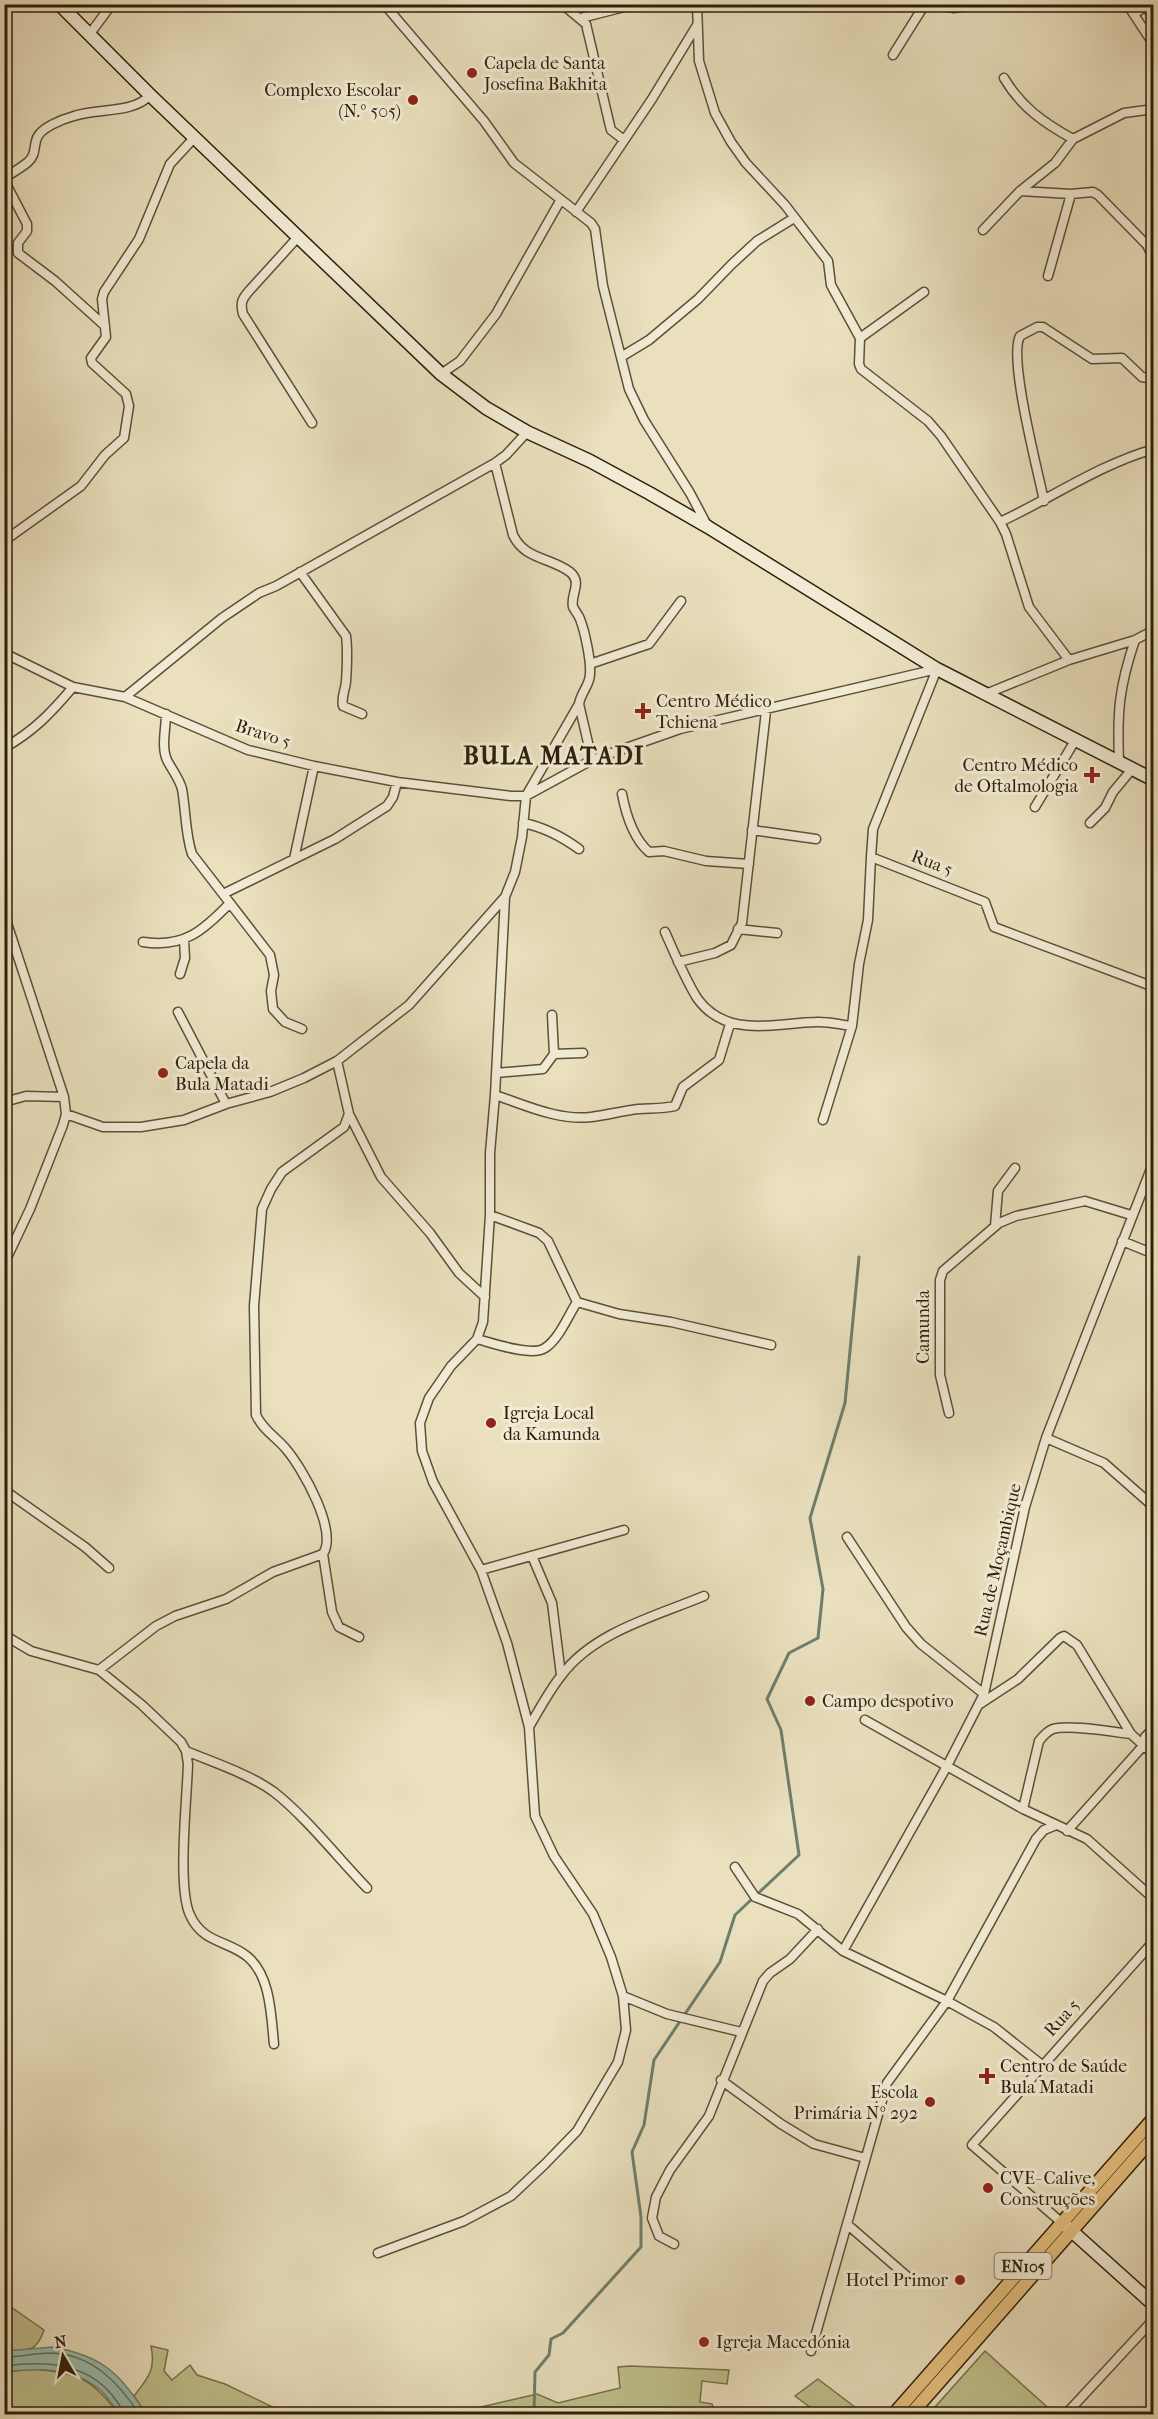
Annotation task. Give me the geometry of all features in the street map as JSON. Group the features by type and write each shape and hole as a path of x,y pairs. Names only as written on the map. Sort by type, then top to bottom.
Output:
{"main road":[{"path":"59,4 194,138 441,374 486,408 527,432 590,461 708,527 937,669 988,693 1154,780"},
{"name":"EN105","path":"894,2415 1154,2118"},
{"name":"EN105","path":"911,2415 1154,2137"},
{"path":"1061,2222 1154,2305"}],"street":[{"path":"89,34 112,4"},
{"path":"384,4 483,121 514,163 591,223 598,237 603,285 629,389 644,420 690,493 708,527"},
{"path":"562,4 572,14 581,18 589,32 611,130 624,141"},
{"path":"581,18 636,4"},
{"path":"697,4 699,61 715,113 731,142 746,163 779,198 828,261 831,285 860,338 859,364 861,369 928,421 941,436 1000,522 1006,534 1029,607 1069,660"},
{"path":"893,55 925,4"},
{"path":"935,4 953,8 981,4"},
{"path":"1127,4 1136,14 1154,45"},
{"path":"1136,14 1146,6 1154,15"},
{"path":"576,212 698,25"},
{"path":"1004,78 1013,93 1029,111 1049,126 1073,139"},
{"path":"105,326 55,281 18,253 18,243 27,231 27,224 4,179 29,161 34,152 36,137 43,131 74,115 133,105 145,101 150,95"},
{"path":"983,230 1020,191 1055,163 1073,139 1124,113 1154,110"},
{"path":"4,541 81,486 105,455 124,438 127,432 128,400 126,394 92,363 91,357 106,337 102,299 104,292 139,239 171,164 194,138"},
{"path":"1020,191 1071,194 1093,192 1147,245 1154,259"},
{"path":"1048,276 1071,194"},
{"path":"441,374 460,361 496,314 560,201"},
{"path":"621,357 649,340 698,299 757,242 794,218"},
{"path":"298,237 242,299 241,306 243,314 312,423"},
{"path":"860,338 924,292"},
{"path":"1044,501 1021,395 1017,347 1020,336 1037,327 1043,327 1092,359 1122,358 1142,377 1154,379"},
{"path":"125,698 222,618 259,593 495,463 506,455 527,432"},
{"path":"1000,522 1044,501 1080,478 1126,457 1154,449"},
{"path":"495,463 513,535 518,545 526,552 569,572 576,578 574,609 579,616 590,664 589,683 580,694 579,704 592,760"},
{"path":"300,572 346,636 348,648 346,685 342,702 343,706 362,714"},
{"path":"590,664 649,644 681,601"},
{"path":"988,693 1069,660 1135,640 1154,630"},
{"path":"1119,761 1119,699 1125,669 1135,640"},
{"name":"Bravo 5","path":"4,653 73,687 125,698 248,750 397,782 526,796"},
{"path":"526,796 592,760 680,729 937,669"},
{"path":"823,1120 852,1026 868,920 873,829 937,669"},
{"path":"4,748 33,731 73,687"},
{"path":"66,1114 103,1127 141,1127 184,1120 226,1104 270,1092 304,1078 337,1061 409,1005 504,897 515,872 526,796 579,704"},
{"path":"678,962 715,954 731,945 742,922 765,711"},
{"path":"166,714 164,749 167,761 176,772 182,788 188,842 192,854 270,955 274,975 271,992 273,1009 285,1022 303,1029"},
{"path":"1035,807 1076,739"},
{"path":"294,859 314,766"},
{"path":"1090,823 1105,808 1113,792 1133,768"},
{"path":"223,894 334,839 387,806 393,797 397,782"},
{"path":"622,794 625,810 632,826 641,844 649,852 664,851 706,861 749,864"},
{"path":"523,823 554,833 579,849"},
{"path":"752,830 816,839"},
{"name":"Rua 5","path":"871,857 985,902 994,927 1154,987"},
{"path":"378,2253 472,2217 511,2196 576,2131 618,2062 626,2030 623,1996 611,1957 593,1914 554,1856 535,1816 530,1727 507,1643 481,1570 433,1482 422,1451 420,1423 429,1398 451,1366 477,1339 483,1322 504,897"},
{"path":"143,942 163,945 184,940 204,927 230,903"},
{"path":"4,914 64,1097 66,1114 30,1209 4,1264"},
{"path":"738,929 777,933"},
{"path":"665,932 699,1000 716,1016 730,1024 762,1027 820,1022 852,1026"},
{"path":"180,974 185,958 184,940"},
{"path":"178,1011 226,1104"},
{"path":"496,1073 543,1068 554,1054 552,1015"},
{"path":"495,1095 545,1112 568,1116 590,1117 642,1109 659,1110 675,1106 683,1087 719,1060 730,1024"},
{"path":"554,1054 583,1053"},
{"path":"337,1061 349,1113 381,1177 430,1233 459,1273 485,1297"},
{"path":"4,1102 26,1096 64,1097"},
{"path":"99,1670 156,1626 174,1616 226,1599 273,1572 323,1554 328,1547 328,1539 317,1501 288,1452 273,1435 261,1427 256,1415 254,1306 262,1209 271,1189 282,1172 344,1126 349,1113"},
{"name":"Rua de Moçambique","path":"843,1952 980,1705 1025,1507 1046,1438 1131,1215 1154,1161"},
{"path":"995,1226 998,1191 1015,1168"},
{"name":"Camunda","path":"949,1413 940,1374 940,1280 943,1271 995,1226 1017,1216 1085,1202 1131,1215"},
{"path":"490,1215 539,1233 548,1241 577,1302 619,1314 671,1322 771,1345"},
{"path":"1122,1241 1154,1254"},
{"path":"477,1339 527,1351 536,1352 545,1349 552,1342 577,1302"},
{"path":"1046,1438 1104,1463 1154,1507"},
{"path":"4,1490 85,1547 110,1568"},
{"path":"481,1570 624,1530"},
{"path":"847,1537 921,1644 984,1694"},
{"path":"323,1554 332,1612 339,1627 360,1637"},
{"path":"532,1556 552,1603 561,1675"},
{"path":"530,1727 561,1675 578,1658 598,1643 704,1596"},
{"path":"4,1635 31,1651 99,1670 142,1705 181,1742 188,1764 184,1895 190,1916 204,1935 248,1957 262,1975 268,1996 274,2044"},
{"path":"980,1705 1018,1679 1064,1636 1077,1646 1131,1734 1154,1755"},
{"path":"865,1720 1054,1826 1086,1839 1154,1899"},
{"path":"1023,1809 1039,1741 1045,1733 1054,1728 1065,1728 1131,1734"},
{"path":"1067,1831 1143,1746 1145,1737 1154,1728"},
{"path":"186,1752 220,1764 274,1792 367,1888"},
{"path":"811,2351 887,2084 948,2001 1036,1839 1044,1830 1054,1826"},
{"path":"735,1867 755,1897 798,1914 819,1929 843,1952 948,2001 993,2027 1042,2065"},
{"path":"674,2244 659,2236 652,2218 656,2197 670,2170 709,2116 721,2080 763,1981 770,1972 790,1959 819,1929"},
{"name":"Rua 5","path":"1061,2222 972,2145 1154,1941"},
{"path":"623,1996 668,2014 741,2032"},
{"path":"721,2080 781,2124 814,2144 865,2158"},
{"path":"848,2225 909,2278"},
{"path":"1066,2415 1154,2319"}],"green space":[{"path":"4,2284 9,2285 11,2307 44,2330 34,2347 5,2351"},
{"path":"151,2346 168,2350 164,2371 172,2380 190,2365 197,2375 225,2384 287,2414 146,2414 134,2396 152,2368"},
{"path":"985,2351 1055,2414 943,2414 935,2407"},
{"path":"618,2367 729,2370 727,2384 702,2381 700,2402 712,2404 715,2414 463,2414 464,2411 537,2394 558,2403 620,2388"},
{"path":"33,2369 62,2373 82,2380 100,2392 119,2414 5,2414 4,2372"},
{"path":"818,2379 864,2414 819,2414 795,2396"}],"water":[{"path":"53,2347 97,2361 118,2377 146,2414 119,2414 99,2389 77,2376 42,2370 5,2372 5,2351"}],"waterway":[{"path":"534,2414 535,2372 549,2355 551,2339 563,2333 641,2247 641,2217 632,2152 644,2125 654,2060 720,1962 735,1915 799,1855 781,1730 767,1699 789,1653 818,1638 823,1589 810,1518 845,1403 859,1257"}],"place":[{"name":"Capela de Santa Josefina Bakhita","path":"472,73"},
{"name":"Complexo Escolar (N.º 505)","path":"413,100"},
{"name":"Centro Médico Tchiena","path":"643,711"},
{"name":"Centro Médico de Oftalmologia","path":"1092,775"},
{"name":"Capela da Bula Matadi","path":"163,1073"},
{"name":"Igreja Local da Kamunda","path":"491,1423"},
{"name":"Campo despotivo","path":"810,1701"},
{"name":"Centro de Saúde Bula Matadi","path":"987,2076"},
{"name":"Escola Primária Nº 292","path":"930,2102"},
{"name":"CVE- Calive, Construções","path":"988,2188"},
{"name":"Hotel Primor","path":"960,2280"},
{"name":"Igreja Macedónia","path":"704,2342"}],"district":[{"name":"BULA MATADI","path":"554,756"}]}
